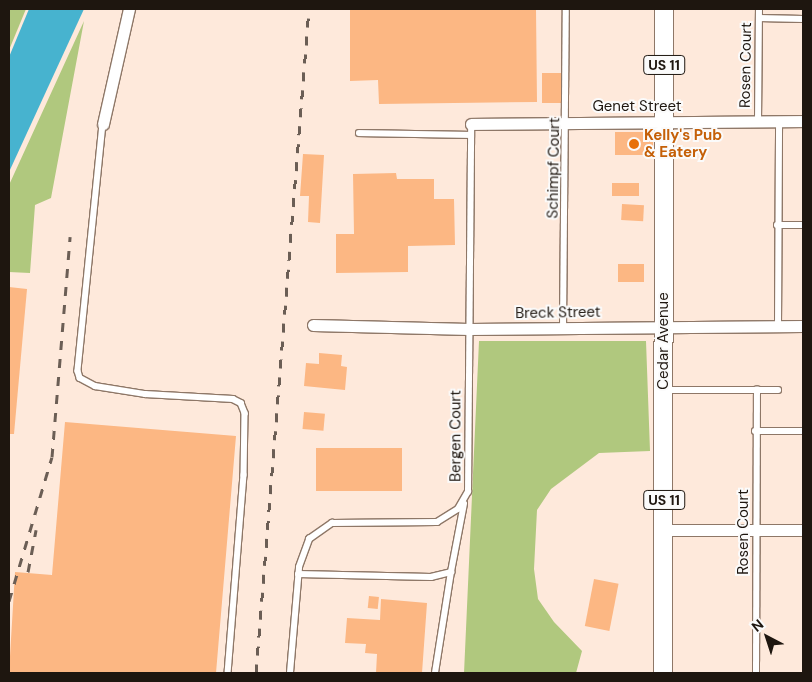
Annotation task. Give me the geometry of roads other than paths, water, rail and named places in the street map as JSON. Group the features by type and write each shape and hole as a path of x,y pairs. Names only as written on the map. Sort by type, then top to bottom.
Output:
{"main road":[{"name":"Cedar Avenue","path":"663,673 664,9"}],"street":[{"path":"103,124 129,9"},
{"name":"Genet Street","path":"471,130 567,122 803,122"},
{"name":"Breck Street","path":"313,324 469,329 803,326"},
{"path":"664,530 803,530"}],"lane":[{"name":"Schimpf Court","path":"564,328 567,122 566,9"},
{"name":"Rosen Court","path":"758,122 759,9"},
{"path":"759,18 803,19"},
{"path":"778,326 779,122"},
{"path":"103,124 78,371 80,378 95,386 145,394 233,399 242,403 245,413 244,475 228,673"},
{"path":"359,132 471,130"},
{"name":"Bergen Court","path":"290,673 298,574 304,546 324,526 345,522 431,522 450,516 464,502 468,481 471,130"},
{"path":"777,225 803,225"},
{"path":"664,390 778,390"},
{"name":"Rosen Court","path":"756,390 755,431 758,530 756,673"},
{"path":"755,431 803,431"},
{"path":"435,673 464,502"},
{"path":"298,574 431,578 451,572"}],"water":[{"path":"29,9 84,9 9,172 9,57"}],"railway":[{"path":"256,673 309,9"},
{"path":"9,601 52,457 70,237"},
{"path":"28,572 36,530"}],"place":[{"name":"Kelly's Pub & Eatery","path":"634,144"}]}
